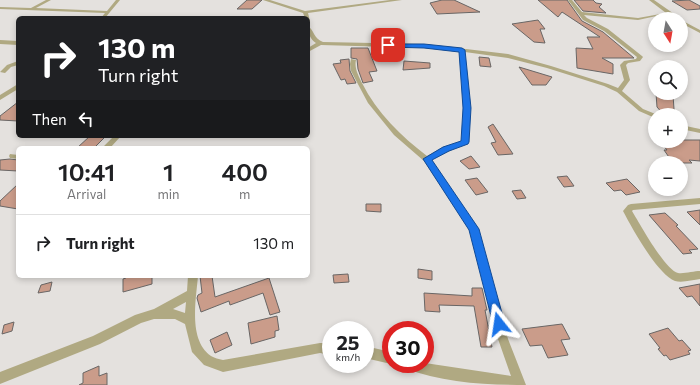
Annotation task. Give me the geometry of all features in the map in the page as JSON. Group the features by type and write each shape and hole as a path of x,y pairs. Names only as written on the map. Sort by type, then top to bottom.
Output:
{"street":[{"path":"30,9 49,0"},
{"path":"105,16 118,0"},
{"path":"266,0 305,12 400,0"},
{"path":"570,0 580,13 591,23 606,30 640,57 638,60 626,62 623,65 628,80 619,91"},
{"path":"650,0 668,12"},
{"path":"0,8 108,12"},
{"path":"305,12 307,16"},
{"path":"580,13 638,19 648,17"},
{"path":"688,25 700,32"},
{"path":"310,32 313,39 319,44"},
{"path":"0,42 16,43"},
{"path":"310,49 319,44 424,46 508,56 606,85 619,91 641,110 648,113"},
{"path":"427,159 446,149 465,142 467,108 462,50"},
{"path":"353,60 352,64 361,87 377,111 412,148 427,159 474,229 503,339 519,384 434,370"},
{"path":"3,72 9,66 16,64"},
{"path":"0,98 16,87"},
{"path":"688,128 700,131"},
{"path":"108,146 116,138"},
{"path":"700,200 631,207 627,211 660,263 669,272 677,277 700,275"},
{"path":"193,278 188,321 196,348 208,361 223,366 322,348"},
{"path":"0,378 96,340 139,318 154,314 192,293"},
{"path":"154,314 176,314 188,321"}],"building":[{"path":"247,0 262,0 252,9 237,9"},
{"path":"442,0 454,0 480,12 437,14 430,3"},
{"path":"538,0 567,0 582,21 603,32 634,58 602,58 613,64 613,74 577,68 576,48 593,49 587,37 600,37 562,12 558,17"},
{"path":"574,0 593,0 596,3 602,4 599,7 606,13 583,11"},
{"path":"689,0 700,6 700,9 687,10 672,1"},
{"path":"538,20 545,29 540,29 545,43 534,42 512,24"},
{"path":"351,48 368,48 377,71 369,72 373,81 363,83 358,69 357,59 351,58"},
{"path":"479,57 489,58 491,67 480,66"},
{"path":"349,59 350,71 356,83 347,84 345,79 341,80 333,64 341,63 340,60"},
{"path":"404,61 430,63 430,68 403,70"},
{"path":"519,67 552,77 546,85 532,85"},
{"path":"656,100 673,100 674,108 657,107"},
{"path":"16,104 16,121 0,120 0,116"},
{"path":"493,124 513,154 498,155 491,143 496,142 488,127"},
{"path":"88,138 104,138 96,146 79,146"},
{"path":"688,140 700,140 700,161 689,160 692,163 688,163 688,156 668,156 664,150 667,150 665,148 688,148"},
{"path":"471,156 480,167 469,169 460,161"},
{"path":"0,160 16,160 16,171 0,170"},
{"path":"567,176 574,186 564,187 557,177"},
{"path":"477,178 488,192 476,195 465,180"},
{"path":"627,179 640,192 626,195 621,190 614,191 606,183"},
{"path":"16,186 16,209 0,206 0,201"},
{"path":"521,190 526,198 517,199 512,191"},
{"path":"366,204 381,204 381,212 366,211"},
{"path":"700,210 700,225 687,212"},
{"path":"665,213 678,225 676,226 698,249 689,250 692,253 683,254 649,215"},
{"path":"418,269 432,271 432,280 418,278"},
{"path":"348,274 349,282 334,283 333,275"},
{"path":"152,278 152,284 123,292 123,279"},
{"path":"200,278 212,278 215,297 269,278 280,312 270,315 263,293 230,305 229,301 201,312 197,298 198,295 202,293"},
{"path":"52,282 50,291 38,293 41,285"},
{"path":"700,284 700,306 692,296 687,297 679,288"},
{"path":"472,288 482,288 487,310 485,310 492,347 481,347 474,306 439,305 440,312 425,311 424,293 472,296"},
{"path":"277,316 279,330 275,331 275,337 251,344 248,323"},
{"path":"14,322 12,331 2,334 4,325"},
{"path":"562,324 570,339 561,340 568,355 548,358 542,345 530,346 522,329"},
{"path":"668,328 679,341 682,340 691,350 688,351 690,354 670,360 658,349 660,348 649,334"},
{"path":"227,332 232,345 215,353 210,340"},
{"path":"99,366 99,376 107,373 107,385 79,385 83,383 83,373"}],"route":[{"path":"388,45 424,46 462,50 467,108 465,142 432,155 427,159 474,229 499,324"}]}
